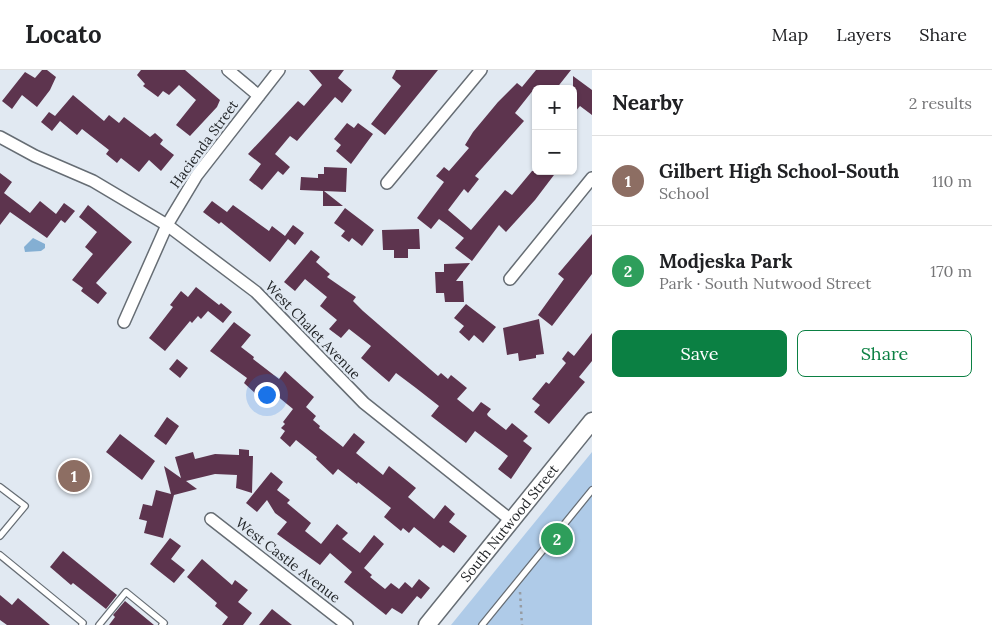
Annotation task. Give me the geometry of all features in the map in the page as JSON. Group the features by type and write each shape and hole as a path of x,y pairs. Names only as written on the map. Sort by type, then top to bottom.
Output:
{"street":[{"path":"228,70 259,96"},
{"name":"Hacienda Street","path":"124,322 167,225 197,175 279,70"},
{"path":"387,183 481,70"},
{"name":"West Chalet Avenue","path":"0,138 35,156 93,181 167,225 256,292 364,403 512,521"},
{"path":"510,279 592,178"},
{"name":"South Nutwood Street","path":"427,625 592,421"},
{"name":"West Castle Avenue","path":"211,519 347,625"}],"lane":[{"path":"0,487 25,506 0,536"},
{"path":"482,625 592,490"},
{"path":"0,555 83,623 82,625"},
{"path":"98,625 126,592 164,623 162,625"}],"path":[{"path":"519,579 522,625"}],"shaded area":[{"path":"33,238 45,244 45,248 41,251 25,252 24,247"},
{"path":"592,452 592,625 451,625"}],"building":[{"path":"42,70 47,70 56,77 50,90 37,107 22,95 12,109 2,101 25,72 35,78"},
{"path":"141,70 185,70 220,100 217,107 190,136 176,125 196,100 179,85 169,95 163,91 158,97 143,86 145,84 137,75"},
{"path":"309,70 344,70 338,78 352,90 342,103 335,97 297,141 290,136 275,154 290,167 283,175 278,171 262,190 249,180 261,164 248,154 298,101 304,106 322,85"},
{"path":"396,70 438,70 385,135 371,124 401,86 392,78"},
{"path":"536,70 571,70 559,85 532,85 532,92 515,113 524,121 475,176 479,179 468,193 464,189 448,210 471,230 505,190 512,195 532,171 532,175 554,175 535,200 506,232 499,225 472,261 455,248 464,238 439,219 431,229 417,218 444,182 436,176 444,167 449,171 469,148 465,145 473,132 498,102 517,83 522,87"},
{"path":"573,76 592,90 592,115 580,106 577,109 577,85 573,85"},
{"path":"73,95 104,121 109,115 119,123 124,117 150,137 155,133 163,140 160,144 174,155 161,171 149,160 139,172 121,158 117,163 106,154 109,150 82,129 77,135 60,121 52,131 41,122 49,112 55,116"},
{"path":"347,123 354,128 358,123 373,134 351,164 336,151 341,145 334,139"},
{"path":"324,167 347,168 346,192 324,191 343,206 323,206 323,191 300,190 301,177 318,178 318,174 324,174"},
{"path":"0,173 12,182 4,193 30,213 40,201 56,214 64,203 75,211 65,223 61,220 47,238 10,212 0,225"},
{"path":"212,201 227,212 233,205 269,231 272,226 285,236 293,225 304,233 295,245 288,239 270,262 221,222 219,224 203,212"},
{"path":"88,205 132,242 96,283 107,293 98,304 81,291 83,288 72,280 93,254 85,247 97,232 79,217"},
{"path":"345,208 374,230 362,246 352,238 349,242 341,236 345,231 334,223"},
{"path":"419,229 420,249 408,249 408,258 394,258 394,250 383,250 382,230"},
{"path":"592,234 592,274 552,326 538,315 564,279 558,274"},
{"path":"311,250 320,257 316,262 330,274 327,277 356,297 353,301 363,311 438,376 441,373 448,379 451,375 467,388 457,399 473,412 481,402 491,409 487,414 488,416 506,430 512,423 528,436 523,441 532,448 511,479 498,469 508,456 475,431 466,443 431,416 439,406 396,373 389,382 361,358 371,346 349,329 341,338 329,329 337,320 320,306 327,297 305,279 295,291 284,282"},
{"path":"470,263 456,281 463,281 464,302 445,302 444,293 436,293 435,272 444,272 444,264"},
{"path":"196,287 219,305 221,303 232,312 223,323 208,311 201,319 198,316 192,323 190,321 165,351 149,338 173,307 170,305 181,291 188,297"},
{"path":"466,304 496,327 483,343 474,335 469,341 459,332 464,326 454,318"},
{"path":"539,319 544,354 536,355 536,358 519,361 518,353 507,355 503,328"},
{"path":"234,322 251,335 241,347 254,357 253,359 279,379 285,371 314,397 306,407 316,416 313,420 320,426 319,428 343,447 354,433 365,442 356,453 383,475 389,466 416,488 408,497 434,519 445,505 455,514 449,522 467,536 454,553 443,545 440,548 414,527 409,533 403,528 401,531 384,517 391,508 358,482 357,484 338,469 333,475 316,459 317,457 296,440 290,447 280,438 285,431 281,428 285,424 283,422 293,409 276,395 268,405 244,383 247,378 210,351"},
{"path":"592,333 592,361 579,377 585,382 549,424 534,412 540,405 532,399 546,382 549,384 566,363 562,359 568,351 574,356"},
{"path":"177,359 188,368 180,378 169,369"},
{"path":"167,417 179,426 166,445 154,436"},
{"path":"120,434 155,461 142,480 106,452"},
{"path":"239,449 249,450 249,456 253,456 252,493 236,488 237,475 215,474 186,481 197,489 174,495 163,538 144,533 147,521 139,519 143,504 152,506 156,490 171,494 164,466 181,478 175,457 193,452 195,459 215,454 239,455"},
{"path":"271,472 283,482 277,490 290,500 287,503 311,523 305,531 321,544 337,524 348,533 342,539 360,553 374,535 384,544 364,568 372,575 370,577 385,589 391,583 399,589 405,582 412,588 419,579 430,588 421,599 417,596 402,614 392,608 386,615 344,582 352,572 330,553 320,565 277,534 287,522 275,513 267,500 257,512 246,503"},
{"path":"170,538 181,546 171,559 185,570 174,583 150,564"},
{"path":"63,551 117,595 106,609 73,583 71,585 50,567"},
{"path":"202,559 232,585 235,580 248,590 238,602 252,613 243,625 222,625 228,617 215,606 217,603 187,577"},
{"path":"0,595 12,605 18,598 50,625 7,625 0,620"},
{"path":"125,601 154,625 109,625 115,617 113,615"},
{"path":"272,609 292,625 259,625"}],"place":[{"name":"Gilbert High School-South","path":"74,476"},
{"name":"Modjeska Park","path":"557,539"}]}
